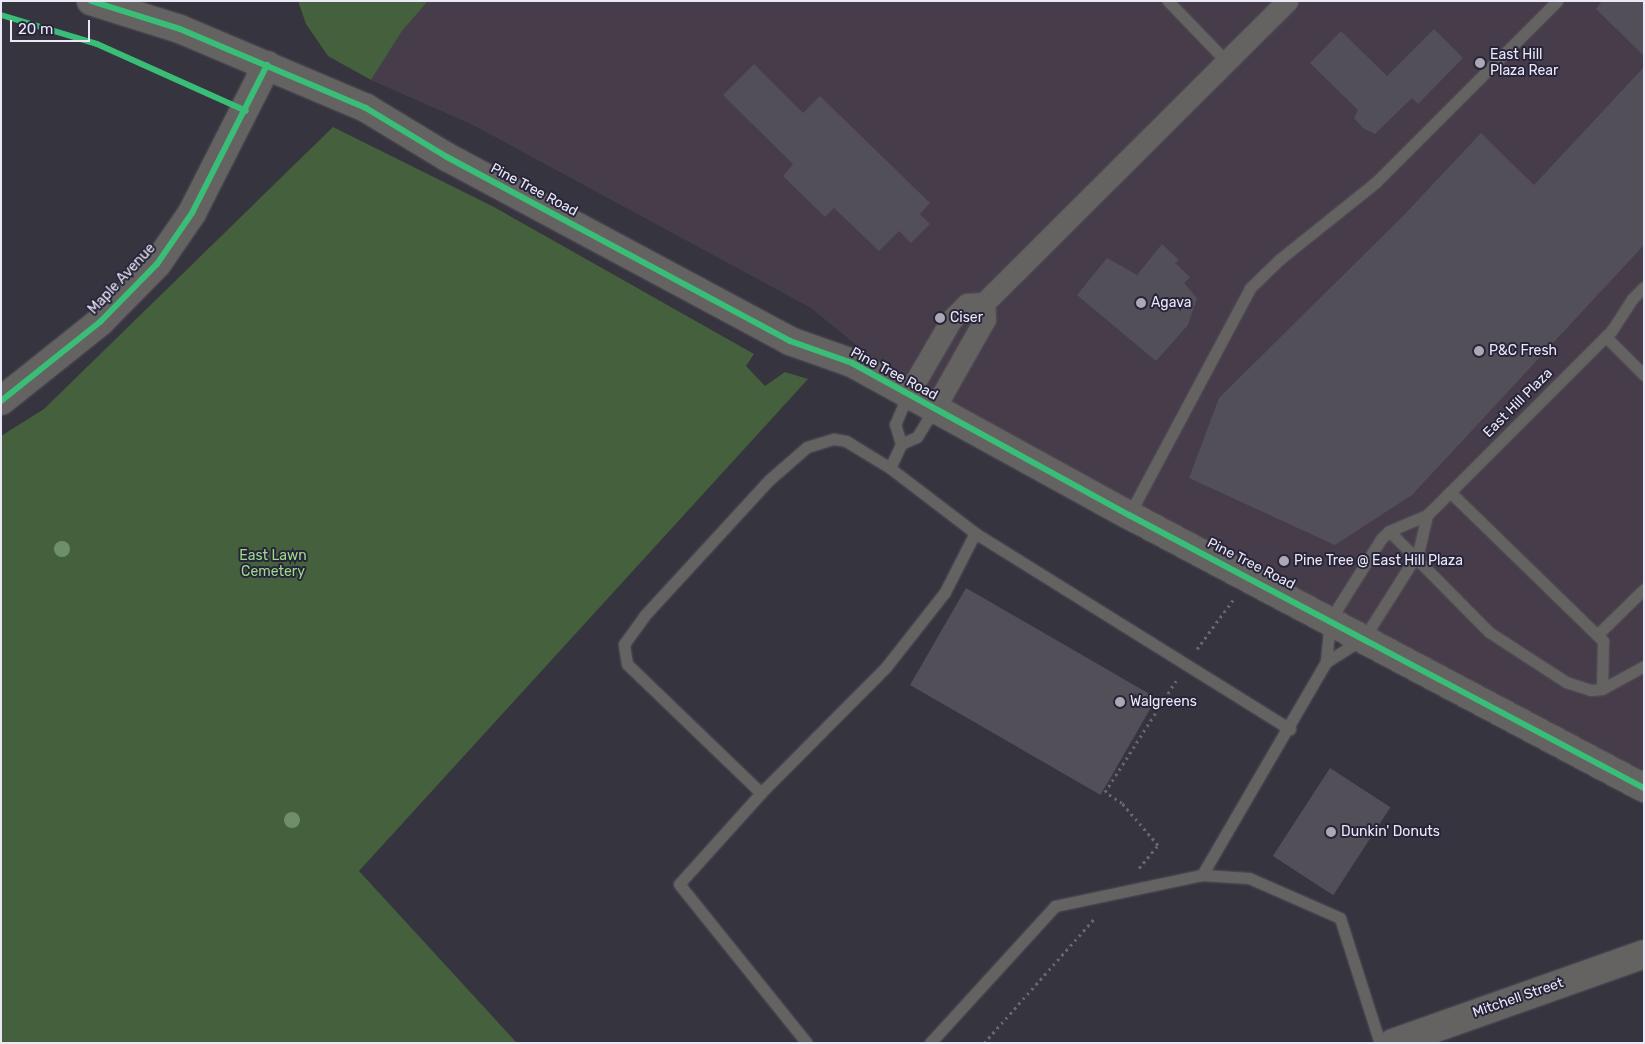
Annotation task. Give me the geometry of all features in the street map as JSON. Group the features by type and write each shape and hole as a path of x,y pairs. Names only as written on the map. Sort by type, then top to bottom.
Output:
{"street":[{"name":"Pine Tree Road","path":"91,1 180,29 366,108 446,157 790,341 852,363 1129,515 1644,788"},
{"path":"908,394 951,320 967,304 984,303 1287,1"},
{"name":"Maple Avenue","path":"1,401 100,322 157,264 192,212 268,65"},
{"path":"934,409 984,319 984,303"},
{"name":"Mitchell Street","path":"1393,1043 1644,954"}],"lane":[{"path":"1168,1 1226,62"},
{"path":"1129,515 1250,288 1280,259 1376,182 1557,1"},
{"name":"East Hill Plaza","path":"1330,620 1374,548 1389,531 1427,514 1450,492 1606,337 1644,287"},
{"path":"1606,337 1644,375"},
{"path":"890,468 901,444 895,424 908,394"},
{"path":"901,444 918,437 934,409"},
{"path":"761,793 627,664 624,644 644,616 769,480 807,448 827,440 846,441 890,468 975,533 1290,729"},
{"path":"1450,492 1597,635 1606,647 1602,689"},
{"path":"1326,662 1364,638 1419,551 1427,514"},
{"path":"1389,531 1467,612 1504,644 1566,682 1591,690 1602,689 1644,666"},
{"path":"808,1043 679,884 761,793 886,667 945,592 975,533"},
{"path":"1597,635 1644,589"},
{"path":"1202,875 1290,729 1326,662 1330,620"},
{"path":"930,1043 1055,906 1202,875 1249,878 1340,918 1380,1043"}],"path":[{"path":"984,1043 1158,845 1122,802 1105,792 1186,664 1233,600"}],"shaded area":[{"path":"428,1 1644,1 1644,788 934,409 811,308 473,125 371,80 402,31"}],"green space":[{"path":"298,1 428,1 402,31 371,80 328,56 306,24"},
{"name":"East Lawn Cemetery","path":"333,127 494,207 754,354 746,366 765,386 785,372 808,379 359,871 517,1043 1,1043 1,436 44,409"}],"building":[{"path":"1602,1 1644,1 1644,56 1596,9"},
{"path":"1434,29 1463,58 1418,104 1412,98 1375,134 1363,128 1354,118 1358,110 1310,63 1341,31 1387,76"},
{"path":"754,64 803,113 820,96 930,203 920,214 930,224 911,243 899,231 879,251 834,208 825,217 783,176 793,164 723,95"},
{"path":"1644,67 1644,245 1412,495 1335,545 1189,478 1219,398 1403,216 1481,133 1534,185"},
{"name":"Agava","path":"1162,244 1179,260 1175,263 1190,277 1184,283 1197,298 1188,325 1156,361 1077,295 1107,258 1137,275"},
{"path":"966,588 1157,698 1101,795 910,685"},
{"name":"Dunkin' Donuts","path":"1330,768 1390,807 1333,895 1273,856"}],"cycle path":[{"path":"91,1 180,29 366,108 447,157 790,341 852,363 1129,515 1644,788"},
{"path":"1,15 97,44 246,111"},
{"path":"1,401 100,322 157,264 192,213 267,65"}],"place":[{"name":"East Hill Plaza Rear","path":"1480,63"},
{"name":"Agava","path":"1141,303"},
{"name":"Ciser","path":"940,318"},
{"name":"P&C Fresh","path":"1479,351"},
{"name":"Pine Tree @ East Hill Plaza","path":"1284,561"},
{"name":"Walgreens","path":"1120,702"},
{"name":"Dunkin' Donuts","path":"1331,832"}]}
